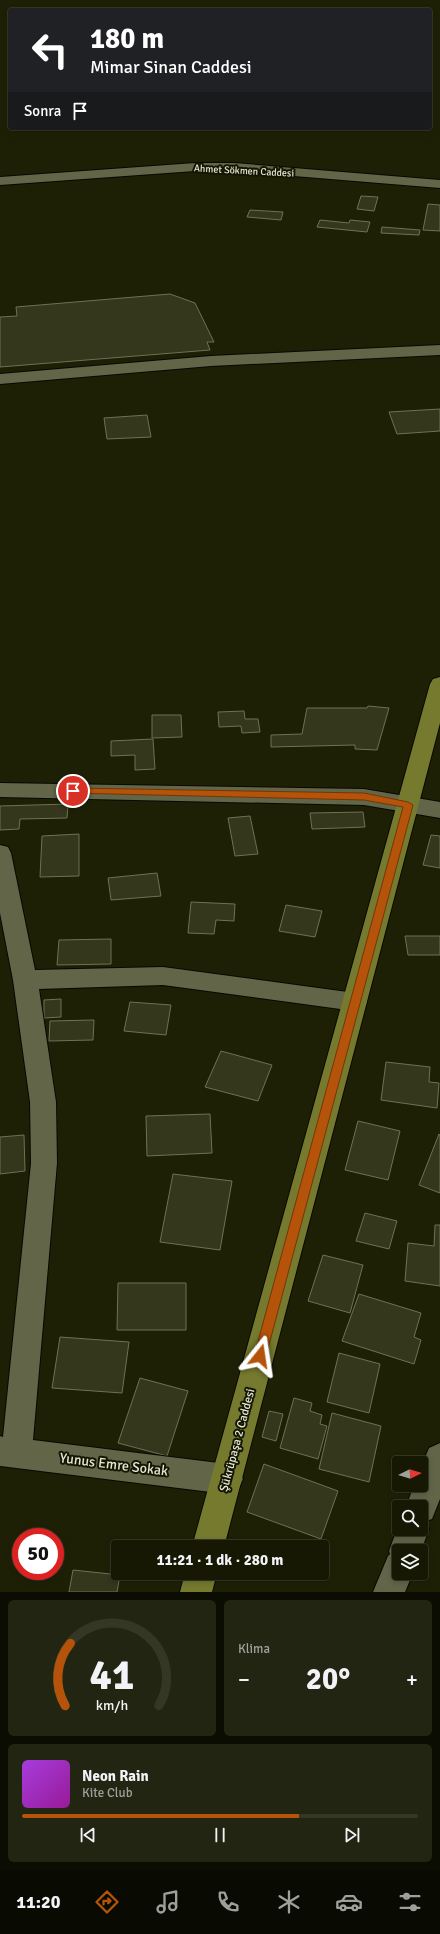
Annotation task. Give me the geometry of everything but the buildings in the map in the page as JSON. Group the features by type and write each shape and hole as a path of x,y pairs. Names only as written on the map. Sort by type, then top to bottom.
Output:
{"main road":[{"name":"Şükrüpaşa 2 Caddesi","path":"210,1540 440,684"},
{"path":"196,1592 199,1580"}],"street":[{"name":"Ahmet Sökmen Caddesi","path":"0,181 163,168 234,167 440,184"},
{"path":"0,379 211,361 440,350"},
{"path":"0,790 364,797 440,810"},
{"path":"0,853 25,980 43,1102 44,1163 8,1451"},
{"path":"25,980 163,976 355,1002"},
{"name":"Yunus Emre Sokak","path":"8,1451 227,1478"},
{"path":"424,1500 440,1458"},
{"path":"390,1592 394,1580"}],"route":[{"path":"73,791 364,797 408,805 260,1356"}]}
